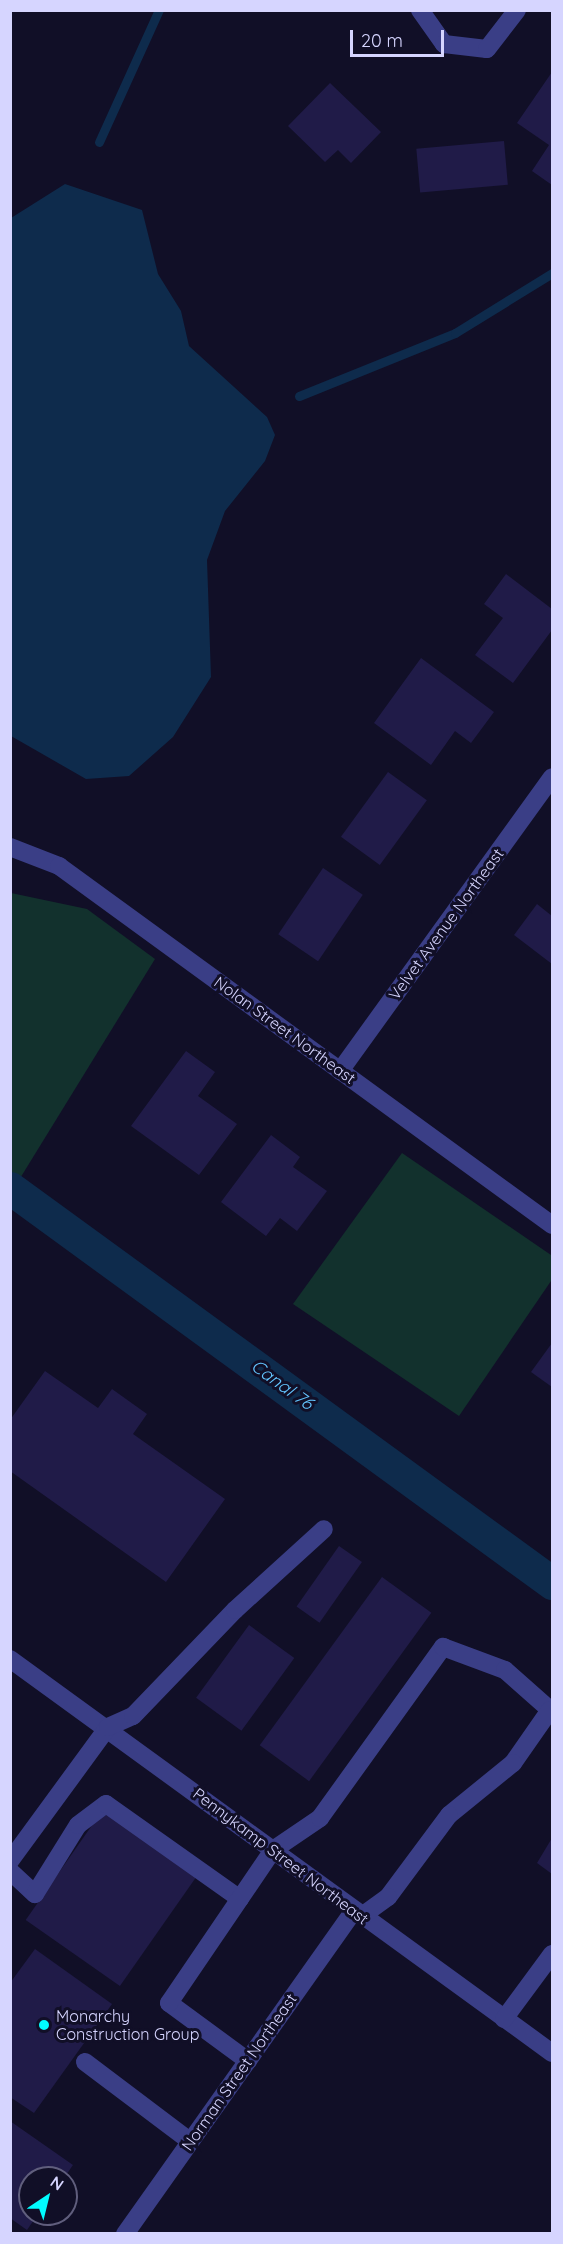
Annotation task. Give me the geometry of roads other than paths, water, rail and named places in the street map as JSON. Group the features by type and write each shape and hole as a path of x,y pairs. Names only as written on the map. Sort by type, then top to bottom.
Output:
{"street":[{"path":"420,10 444,44 486,49 517,10"},
{"name":"Velvet Avenue Northeast","path":"340,1071 552,777"},
{"name":"Nolan Street Northeast","path":"10,847 59,866 552,1225"},
{"path":"10,1861 108,1727 133,1716 235,1610 324,1529"},
{"name":"Norman Street Northeast","path":"125,2234 248,2061 358,1914 388,1897 449,1815 513,1763 550,1710 505,1670 443,1647 320,1818 273,1850"},
{"name":"Pennykamp Street Northeast","path":"10,1659 108,1727 358,1914 552,2053"},
{"path":"10,1871 35,1894 78,1825 106,1804 240,1899"},
{"path":"248,2061 169,2003 273,1850"},
{"path":"504,2019 552,1954"},
{"path":"86,2062 190,2141"}],"water":[{"path":"65,184 142,210 158,274 181,311 189,346 267,417 275,435 265,461 225,511 207,560 211,677 173,737 129,776 86,779 11,736 11,218"}],"waterway":[{"path":"99,142 159,10"},
{"path":"299,396 455,333 552,273"},
{"name":"Canal 76","path":"10,1188 552,1583"}],"place":[{"name":"Monarchy Construction Group","path":"44,2025"}]}
